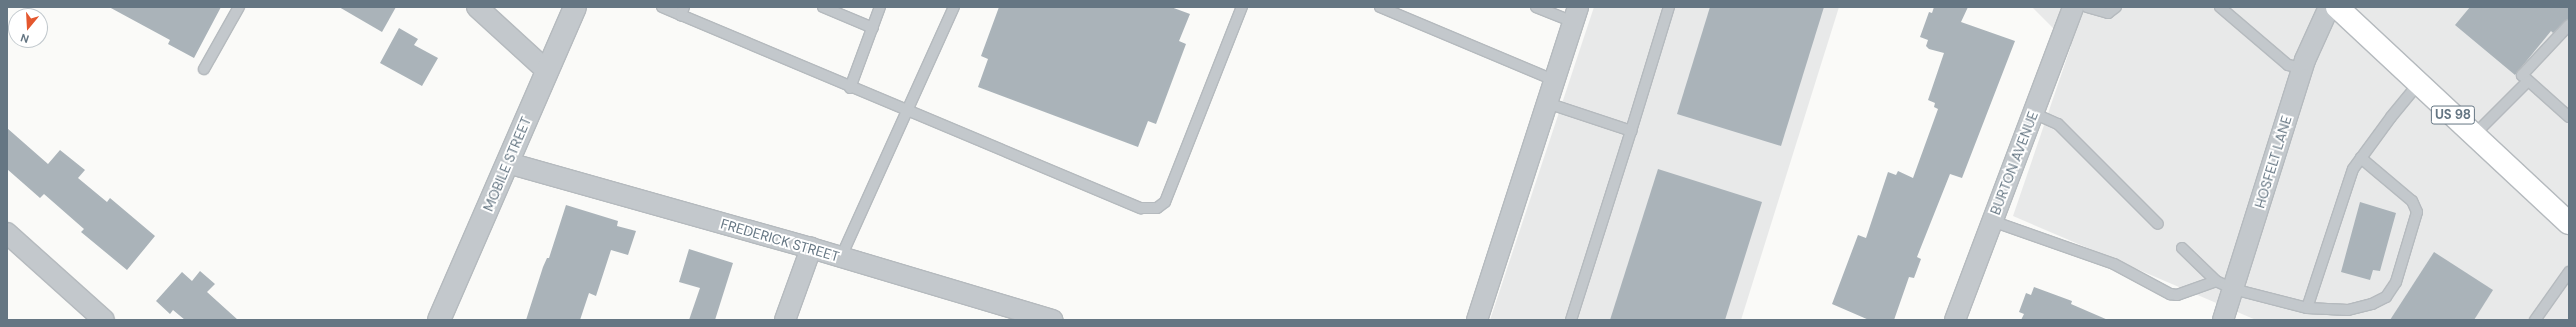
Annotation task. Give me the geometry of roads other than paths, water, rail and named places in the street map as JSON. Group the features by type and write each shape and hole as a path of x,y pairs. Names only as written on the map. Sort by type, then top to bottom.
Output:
{"main road":[{"name":"US 98","path":"2337,7 2569,223"}],"street":[{"path":"477,7 547,71"},
{"name":"MOBILE STREET","path":"439,320 574,7"},
{"name":"BURTON AVENUE","path":"1955,320 2073,7"},
{"name":"HOSFELT LANE","path":"2223,320 2224,285 2302,68 2329,7"},
{"path":"1477,320 1576,15"},
{"name":"FREDERICK STREET","path":"508,162 811,248 1052,320"},
{"path":"7,233 104,320"},
{"path":"785,320 811,248"}],"lane":[{"path":"204,69 239,7"},
{"path":"662,7 683,11 850,88 1141,208 1157,208 1166,202 1242,7"},
{"path":"823,7 873,28"},
{"path":"850,88 880,7"},
{"path":"841,257 954,7"},
{"path":"1380,7 1554,80"},
{"path":"1536,7 1576,15"},
{"path":"1571,320 1669,7"},
{"path":"2087,7 2108,13 2116,7"},
{"path":"2220,7 2288,65 2302,68"},
{"path":"2569,25 2522,75 2569,117"},
{"path":"2474,135 2528,81"},
{"path":"2307,308 2353,169 2360,158 2419,84"},
{"path":"1547,103 1631,131"},
{"path":"2033,113 2058,124 2158,224"},
{"path":"2182,248 2224,285 2307,308 2348,310 2372,304 2386,297 2396,282 2417,212 2412,201 2360,158"},
{"path":"1992,222 2114,264 2170,294 2177,295 2224,285"},
{"path":"2535,320 2569,272"}]}
